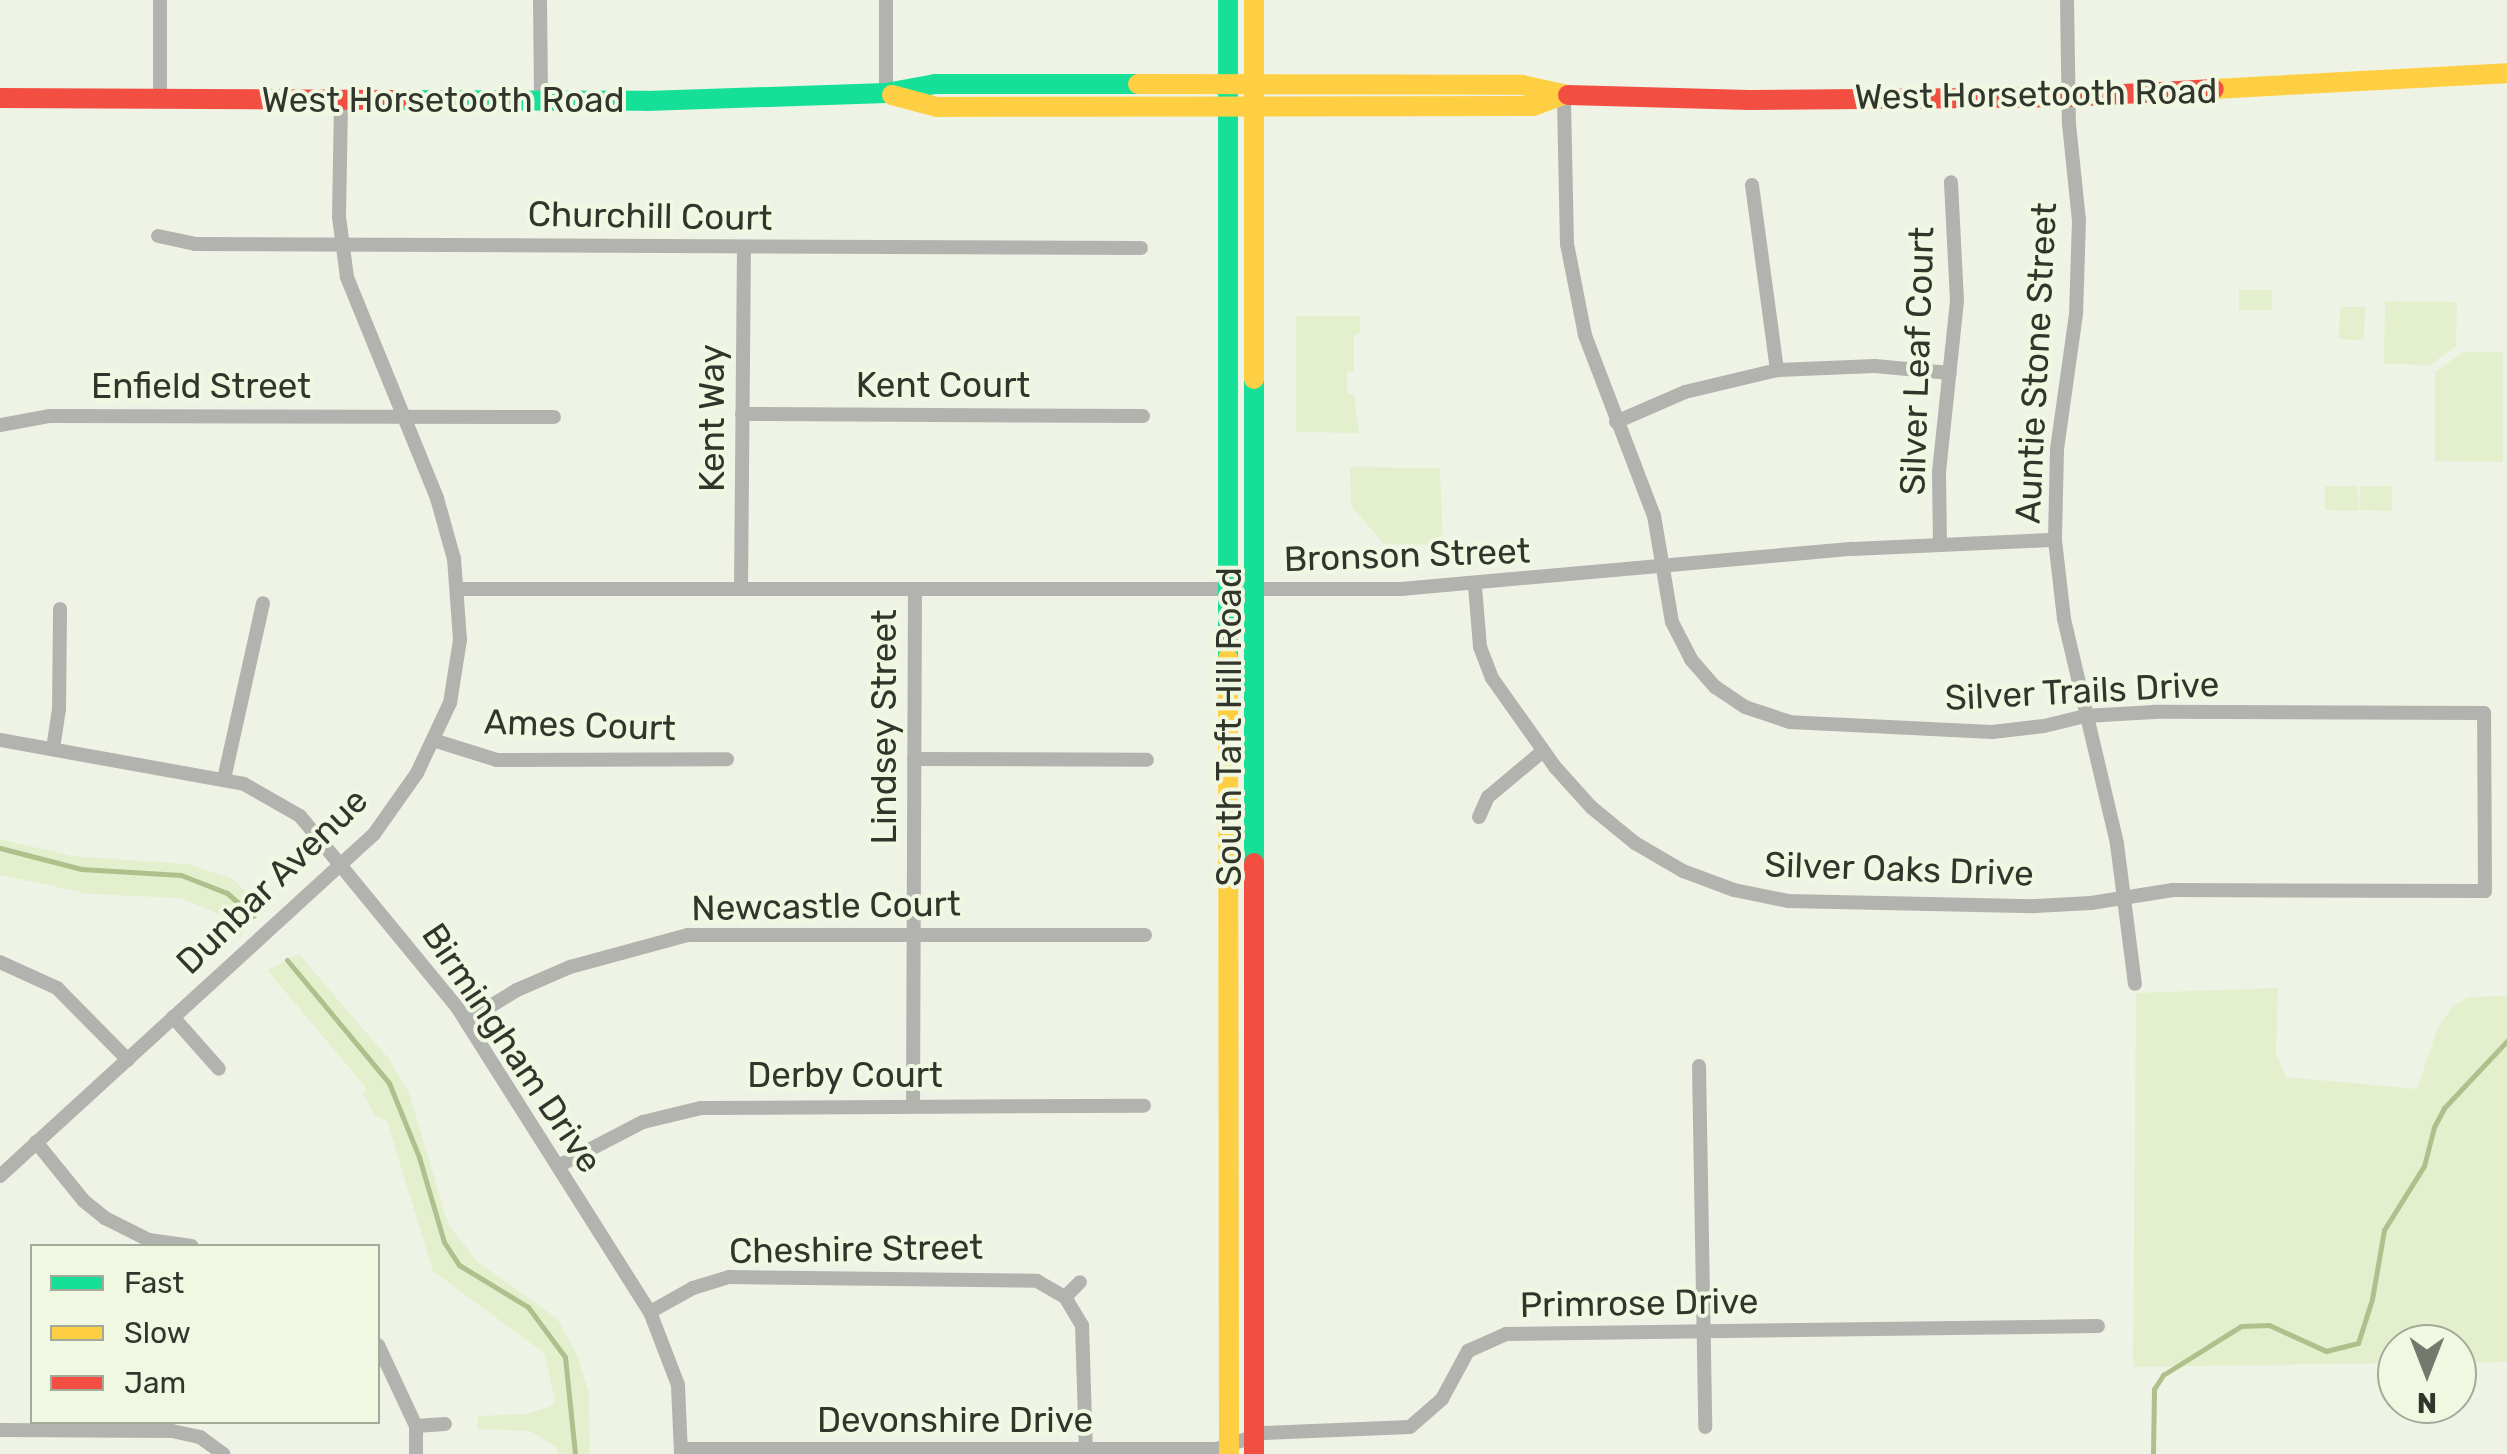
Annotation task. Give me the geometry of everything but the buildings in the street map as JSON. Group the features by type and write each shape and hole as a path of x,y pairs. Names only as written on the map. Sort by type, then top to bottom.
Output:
{"main road":[{"name":"South Taft Hill Road","path":"1228,0 1228,1450"},
{"name":"South Taft Hill Road","path":"1254,0 1254,1445"},
{"name":"West Horsetooth Road","path":"0,98 541,100 886,93 935,84 1228,95 1502,84 1564,95 1749,100 2068,97 2507,73"}],"street":[{"path":"160,0 160,99"},
{"path":"540,0 541,100"},
{"path":"886,0 886,93"},
{"name":"Auntie Stone Street","path":"2067,0 2068,97 2078,256 2076,314 2057,450 2055,540 2064,619 2127,898 2135,984"},
{"name":"Silver Trails Drive","path":"1564,95 1564,203 1572,274 1585,335 1654,516 1672,622 1690,659 1723,693 1770,717 1811,724 1992,732 2085,716 2154,712 2484,713 2485,891"},
{"name":"Dunbar Avenue","path":"0,1176 374,834 417,773 450,703 456,669 459,589 446,525 357,306 341,243 341,100"},
{"name":"Silver Leaf Court","path":"1940,544 1940,472 1957,302 1951,182"},
{"path":"1752,185 1777,370"},
{"name":"Churchill Court","path":"158,236 196,244 1141,248"},
{"name":"Kent Way","path":"741,589 744,248"},
{"path":"1616,422 1686,392 1777,370 1875,366 1950,374"},
{"name":"Kent Court","path":"742,414 1143,416"},
{"name":"Enfield Street","path":"0,426 50,416 554,418"},
{"name":"Bronson Street","path":"459,589 1254,591 1475,586 1940,544 2055,540"},
{"name":"Silver Oaks Drive","path":"1475,586 1480,646 1492,678 1543,751 1591,807 1634,844 1683,871 1734,890 1788,900 2035,906 2173,890 2485,891"},
{"name":"Lindsey Street","path":"913,1105 915,590"},
{"path":"224,779 263,603"},
{"path":"53,749 59,709 60,609"},
{"name":"Birmingham Drive","path":"0,740 224,779 282,803 342,864 466,1021 650,1312 678,1385 681,1452"},
{"name":"Ames Court","path":"433,740 496,760 727,758"},
{"path":"1479,817 1488,797 1543,751"},
{"path":"914,759 1147,760"},
{"name":"Newcastle Court","path":"466,1021 516,990 570,966 659,941 713,933 1145,935"},
{"path":"0,962 57,988 128,1060"},
{"path":"173,1017 219,1069"},
{"path":"1699,1066 1705,1427"},
{"name":"Derby Court","path":"558,1166 643,1122 701,1108 1144,1106"},
{"path":"36,1142 104,1218 149,1240 178,1244"},
{"name":"Cheshire Street","path":"650,1312 708,1282 746,1276 1023,1278 1050,1286 1064,1297"},
{"path":"1080,1282 1064,1297 1084,1339 1086,1452"},
{"name":"Primrose Drive","path":"1228,1450 1410,1427 1442,1399 1468,1352 1493,1337 2098,1326"},
{"path":"380,1348 416,1426 416,1454"},
{"path":"416,1426 445,1424"},
{"path":"0,1430 172,1431 200,1437 223,1454"},
{"name":"Devonshire Drive","path":"681,1452 1228,1450"}],"green space":[{"path":"2239,290 2272,290 2272,310 2239,310"},
{"path":"2385,301 2457,302 2456,346 2430,365 2384,364"},
{"path":"2340,307 2365,307 2364,340 2339,339"},
{"path":"1296,316 1360,316 1360,334 1354,334 1354,371 1347,372 1347,394 1354,394 1359,433 1296,432"},
{"path":"2463,352 2503,352 2503,462 2435,461 2435,372"},
{"path":"1350,467 1440,468 1443,545 1384,544 1351,506"},
{"path":"2325,486 2358,486 2358,511 2325,510"},
{"path":"2360,486 2392,486 2392,511 2359,510"},
{"path":"0,839 72,856 187,864 232,878 266,911 251,918 240,938 221,915 180,898 90,894 0,875"},
{"path":"299,954 389,1059 409,1093 448,1224 478,1262 557,1318 578,1357 589,1393 590,1454 558,1454 556,1447 530,1431 477,1429 478,1416 526,1414 552,1406 555,1400 544,1353 433,1271 387,1121 375,1116 363,1093 367,1089 267,970"},
{"path":"2278,988 2276,1053 2286,1077 2417,1089 2438,1027 2453,1006 2468,997 2507,996 2507,1362 2477,1363 2477,1324 2377,1324 2377,1363 2133,1367 2136,993"}],"waterway":[{"path":"0,848 81,869 181,875 227,893 253,916"},
{"path":"287,960 389,1083 419,1157 444,1242 459,1265 528,1307 565,1357 575,1454"},
{"path":"2153,1454 2154,1389 2163,1375 2241,1326 2269,1325 2326,1351 2358,1343 2372,1299 2384,1230 2424,1166 2434,1127 2444,1108 2507,1041"}],"traffic: fast":[{"path":"1228,0 1228,658"},
{"path":"397,100 646,101 886,93 935,84 1138,84"},
{"path":"1254,379 1254,863"}],"traffic: slow":[{"path":"1254,0 1254,379"},
{"path":"2214,89 2507,73"},
{"path":"1138,84 1522,85 1568,95"},
{"path":"892,95 937,107 1533,106 1564,95"},
{"path":"1228,658 1229,1454"}],"traffic: jam":[{"path":"1568,95 1749,100 2068,97 2214,89"},
{"path":"0,98 397,100"},
{"path":"1254,863 1254,1454"}]}
